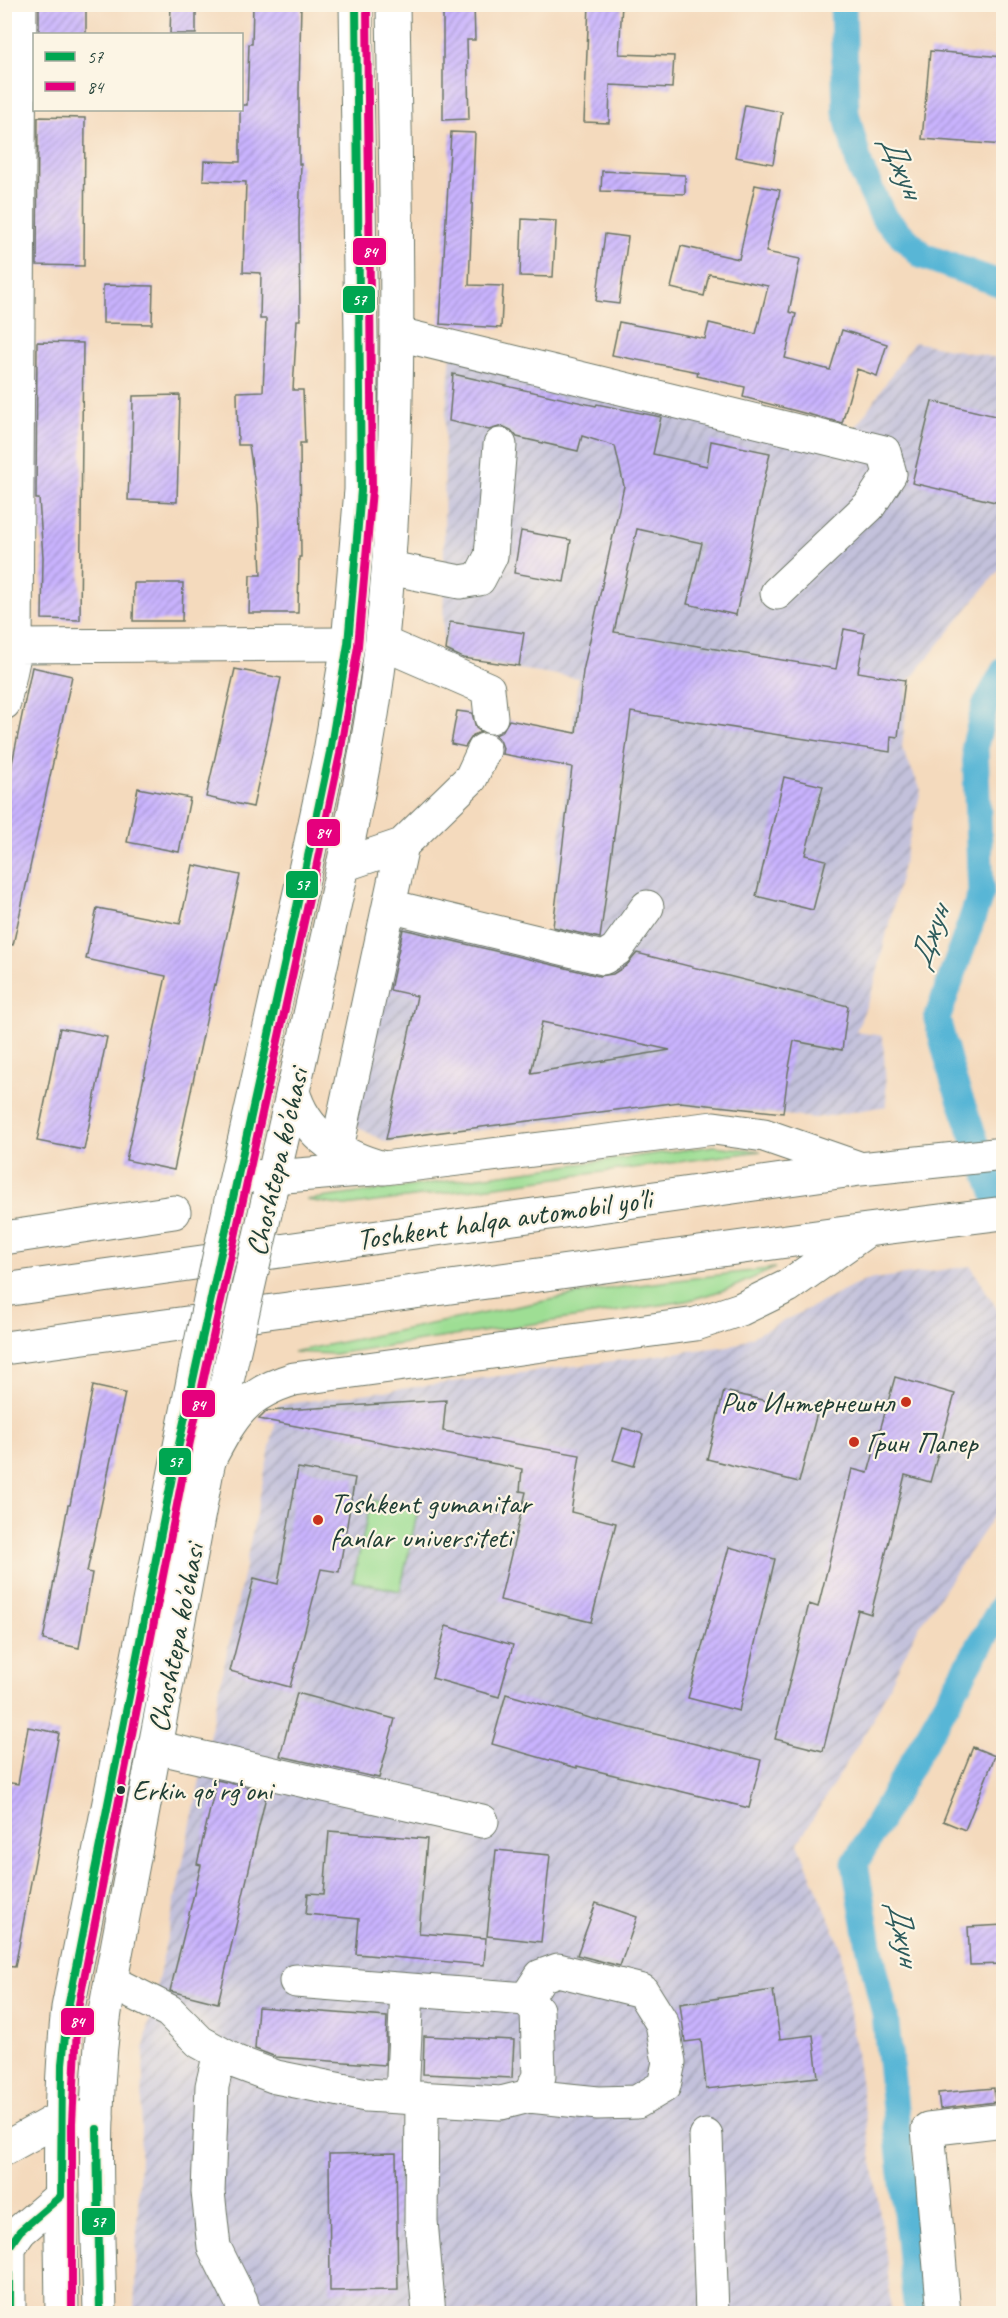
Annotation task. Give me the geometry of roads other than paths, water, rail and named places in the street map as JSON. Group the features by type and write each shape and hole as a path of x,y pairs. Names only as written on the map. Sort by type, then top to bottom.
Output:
{"main road":[{"path":"4,703 16,646 20,4"},
{"name":"Choshtepa ko'chasi","path":"62,2313 60,2118 62,2064 68,2008 196,1366 316,817 348,644 361,490 356,4"},
{"path":"356,38 394,19"},
{"name":"Choshtepa ko'chasi","path":"100,2313 98,2062 111,1982 210,1458 343,865 365,754 382,643 389,568 398,334 394,19"},
{"path":"398,334 884,452 890,474 869,506 777,593"},
{"path":"389,568 460,582 479,579 491,556 500,445"},
{"path":"382,643 488,689 491,717"},
{"path":"16,646 348,644"},
{"path":"343,865 402,845 471,778 484,750"},
{"path":"340,1134 402,845"},
{"path":"389,906 603,958 616,950 647,907"},
{"path":"293,1091 303,1116 320,1137 350,1157 384,1168"},
{"path":"235,1184 271,1187 384,1168 714,1128 764,1135 860,1169"},
{"name":"Toshkent halqa avtomobil yo'li","path":"4,1290 860,1169 1004,1154"},
{"path":"4,1238 174,1212"},
{"name":"Toshkent halqa avtomobil yo'li","path":"4,1348 1004,1213"},
{"path":"210,1458 233,1417 244,1405 266,1389 279,1384 294,1379 696,1324 741,1309 788,1286 867,1230"},
{"path":"155,1747 482,1821"},
{"path":"111,1982 169,2011 200,2042 236,2062 276,2077 366,2094 501,2103 529,2096 598,2103 637,2102 664,2086 669,2062 662,2023 642,1991 558,1970 541,1976 526,2000"},
{"path":"296,1981 526,2000 537,2010 539,2076 529,2096"},
{"path":"407,1990 412,2097 429,2313"},
{"path":"220,2053 212,2086 208,2192 214,2247 241,2301 244,2313"},
{"path":"4,2149 60,2118 97,2118"},
{"path":"944,2313 928,2129 1004,2120"},
{"path":"706,2136 712,2313"},
{"path":"9,2313 9,2247 20,2231 61,2196"}],"waterway":[{"name":"Джун","path":"843,4 846,113 860,167 884,218 923,256 1004,285"},
{"name":"Джун","path":"1004,671 985,706 975,745 981,893 937,1019 954,1082 1004,1220"},
{"name":"Джун","path":"917,2314 885,2015 869,1945 855,1863 1004,1603"}],"place":[{"name":"Рио Интернешнл","path":"906,1402"},
{"name":"Грин Папер","path":"854,1442"},
{"name":"Toshkent gumanitar fanlar universiteti","path":"318,1520"},
{"name":"Erkin qoʻrgʻoni","path":"121,1790"}]}
